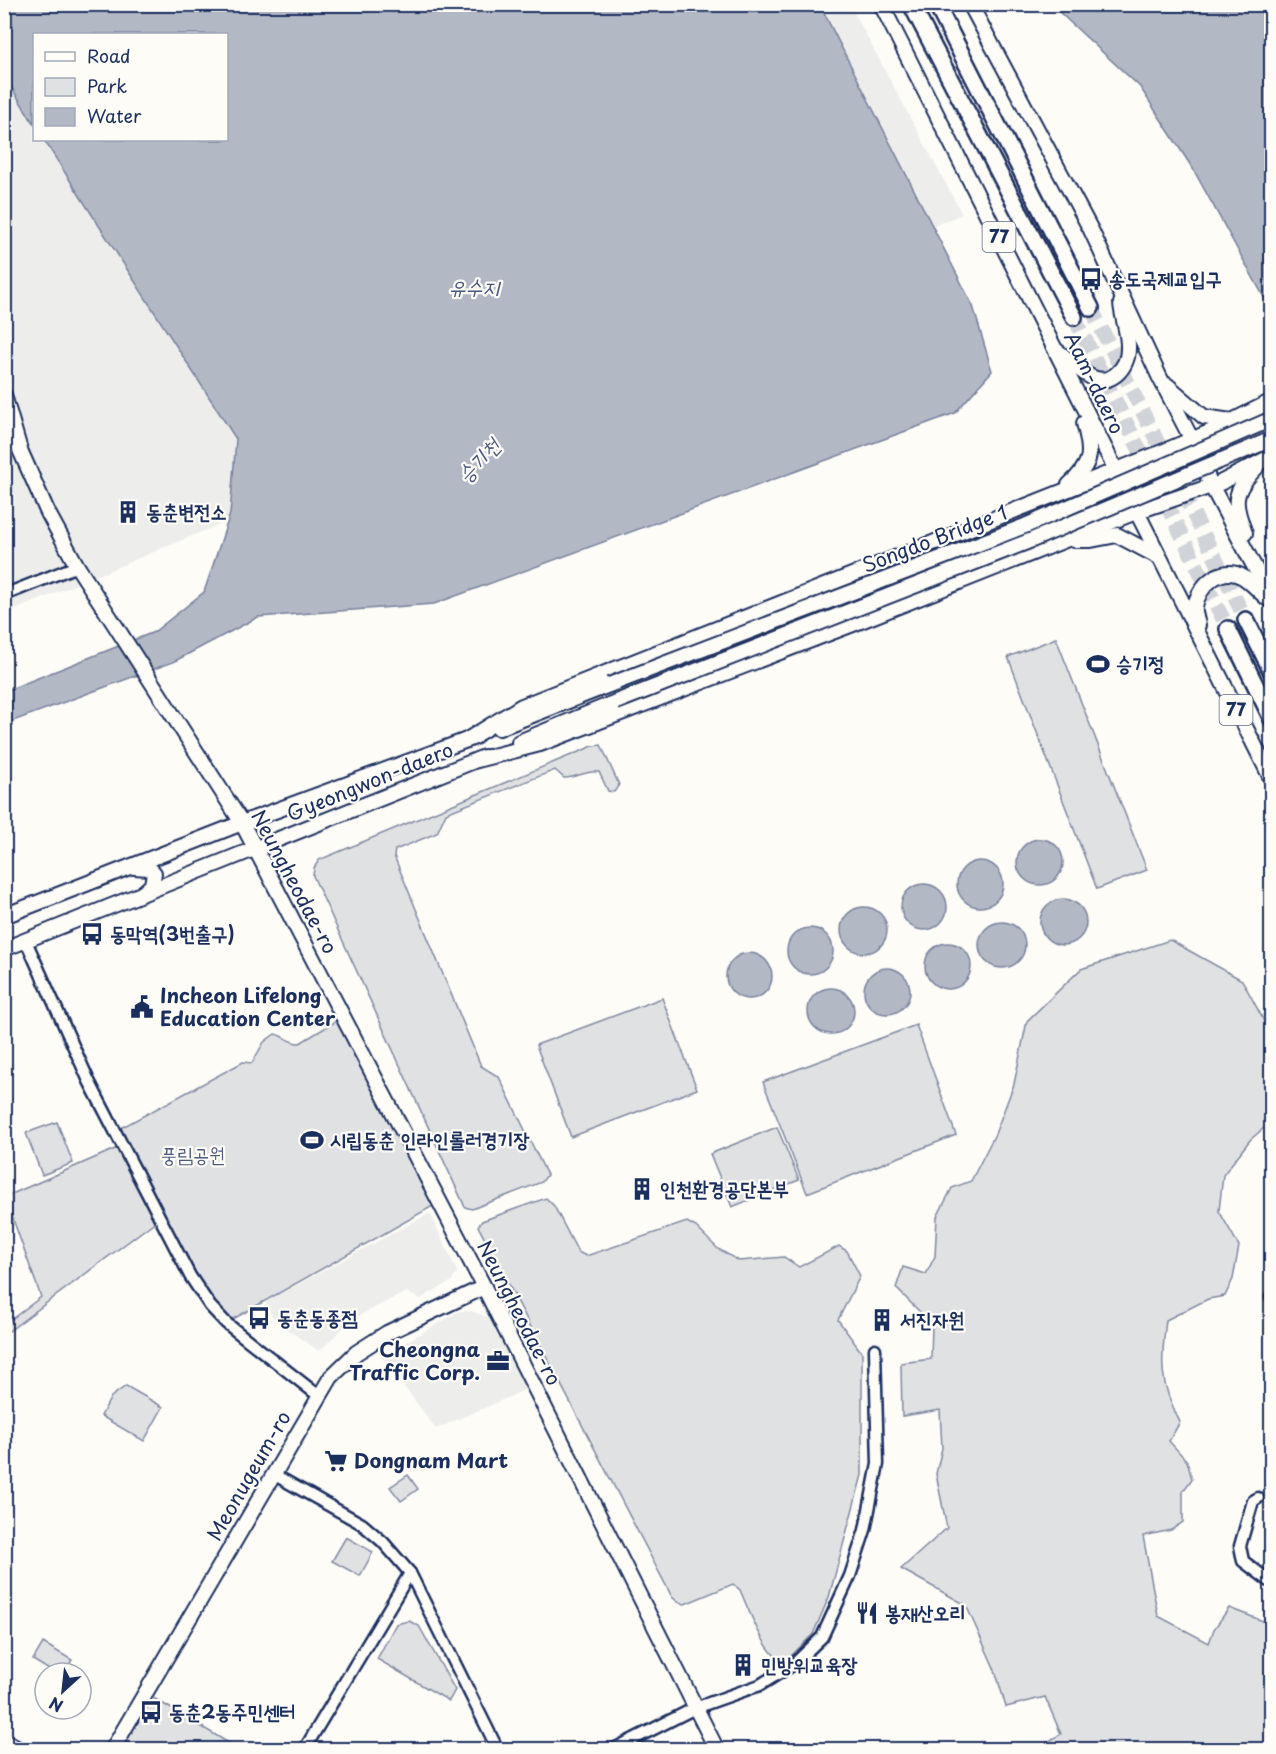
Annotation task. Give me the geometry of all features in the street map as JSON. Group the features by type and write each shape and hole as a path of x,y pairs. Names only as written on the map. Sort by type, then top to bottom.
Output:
{"highway":[{"name":"Aam-daero","path":"911,4 1074,317"},
{"name":"Aam-daero","path":"936,4 1091,309"},
{"path":"1246,620 1272,672"},
{"path":"1228,629 1272,719"}],"main road":[{"name":"Aam-daero","path":"881,4 1114,471 1272,780"},
{"path":"970,4 1091,230 1159,376 1192,440 1211,485 1272,602"},
{"path":"1053,348 1090,377 1101,380 1119,373 1125,363 1128,349 1121,294"},
{"path":"1159,376 1204,417 1231,421"},
{"name":"Neungheodae-ro","path":"4,395 20,450 48,513 77,566 242,823 484,1287 717,1749"},
{"path":"1061,492 1079,475 1089,460 1091,450 1078,398"},
{"path":"467,740 522,706 1192,440 1272,401"},
{"name":"Songdo Bridge 1","path":"609,685 1025,526 1272,419"},
{"name":"Songdo Bridge 1","path":"616,702 1032,540 1272,439"},
{"path":"477,760 540,744 1136,512 1211,485 1272,457"},
{"path":"1259,575 1236,509 1236,496 1247,477 1272,457"},
{"path":"1066,540 1091,540 1117,535 1158,556"},
{"path":"1201,641 1195,608 1201,588 1213,578 1228,573 1242,576 1272,602"},
{"name":"Gyeongwon-daero","path":"4,916 242,823 609,685"},
{"name":"Gyeongwon-daero","path":"4,949 616,702"},
{"path":"130,867 149,868 154,873 152,885 142,894"},
{"name":"Meonugeum-ro","path":"112,1749 331,1377 356,1353 387,1333 484,1287"},
{"path":"4,1741 20,1749"}],"street":[{"path":"4,595 77,566"},
{"path":"26,940 90,1080 190,1276 210,1306 226,1323 319,1396"},
{"path":"612,1749 695,1708 760,1685 794,1664 822,1637 850,1576 865,1530 878,1464 875,1349"},
{"path":"273,1474 362,1524 383,1542 410,1573 498,1749"},
{"path":"1258,1498 1253,1501 1240,1546 1243,1561 1272,1583"},
{"path":"304,1749 410,1573"}],"shaded area":[{"name":"유수지","path":"5,5 850,5 962,214 5,614"},
{"path":"430,1213 457,1271 452,1281 420,1299 406,1292 354,1318 319,1351 275,1321 265,1302"},
{"path":"460,1311 471,1311 492,1319 527,1389 436,1429 381,1356"}],"green space":[{"path":"1056,638 1147,870 1097,889 1008,657"},
{"path":"601,745 619,785 614,792 608,791 599,772 564,778 555,770 446,813 437,833 395,850 394,856 481,1066 499,1077 547,1175 542,1182 472,1209 465,1207 313,876 314,868 319,860 593,746"},
{"path":"1170,940 1242,980 1271,1034 1272,1121 1250,1140 1223,1175 1219,1211 1239,1246 1233,1279 1225,1296 1208,1299 1166,1320 1163,1372 1168,1395 1180,1422 1169,1441 1187,1461 1192,1479 1183,1491 1183,1522 1171,1530 1143,1536 1158,1616 1209,1643 1214,1629 1229,1608 1271,1624 1271,1749 1037,1749 1061,1734 1045,1697 1006,1707 995,1670 966,1605 901,1569 947,1528 936,1474 942,1448 940,1410 902,1416 901,1363 931,1359 932,1324 896,1288 903,1267 926,1274 935,1256 937,1217 952,1188 971,1181 995,1134 1014,1084 1027,1021 1081,969"},
{"path":"662,998 697,1089 571,1137 536,1045"},
{"name":"풍림공원","path":"343,1017 440,1202 226,1323 210,1306 160,1218 5,1334 5,1324 41,1297 5,1197 122,1146 115,1131 243,1062 252,1063 264,1042 275,1034 300,1043"},
{"path":"916,1025 956,1135 807,1193 763,1082"},
{"path":"57,1122 73,1163 42,1175 26,1133"},
{"path":"777,1127 799,1180 732,1207 710,1154"},
{"path":"546,1198 554,1206 578,1252 586,1256 687,1222 696,1227 718,1249 739,1261 784,1257 799,1267 839,1246 847,1251 860,1276 838,1320 862,1353 862,1475 829,1597 813,1634 785,1662 771,1652 740,1590 733,1584 685,1604 672,1597 478,1226 482,1221"},
{"path":"126,1386 163,1407 144,1441 101,1416 111,1397"},
{"path":"408,1475 418,1489 401,1501 390,1487"},
{"path":"346,1537 373,1552 360,1576 332,1561"},
{"path":"409,1621 419,1626 455,1690 449,1701 377,1659 396,1624"},
{"path":"43,1643 72,1660 35,1661 33,1660"},
{"path":"145,1693 239,1749 140,1749 119,1737"}],"water":[{"name":"유수지","path":"5,5 820,5 973,306 992,371 955,413 434,604 258,617 173,662 5,724 5,691 154,632 204,592 230,514 236,439 45,141 228,141 228,33 33,33 33,122 5,77"},
{"path":"1054,5 1271,5 1271,310 1193,169 1140,87"},
{"path":"1040,839 1056,846 1063,862 1056,878 1040,885 1024,878 1017,862 1024,846"},
{"path":"980,861 996,868 1003,884 996,900 980,907 964,900 957,884 964,868"},
{"path":"924,884 940,891 947,907 940,923 924,930 908,923 901,907 908,891"},
{"path":"1063,899 1079,906 1086,922 1079,938 1063,945 1047,938 1040,922 1047,906"},
{"path":"864,907 880,914 887,930 880,946 864,953 848,946 841,930 848,914"},
{"path":"1002,922 1018,929 1025,945 1018,961 1002,968 986,961 979,945 986,929"},
{"path":"810,928 826,935 833,951 826,967 810,974 794,967 787,951 794,935"},
{"path":"948,943 964,950 971,966 964,982 948,989 932,982 925,966 932,950"},
{"path":"749,953 765,960 772,976 765,992 749,999 733,992 726,976 733,960"},
{"path":"887,968 903,975 910,991 903,1007 887,1014 871,1007 864,991 871,975"},
{"path":"831,988 847,995 854,1011 847,1027 831,1034 815,1027 808,1011 815,995"}],"tunnel":[{"path":"1091,308 1246,620"},
{"path":"1074,317 1228,629"}],"place":[{"name":"송도국제교입구","path":"1091,279"},
{"name":"동춘변전소","path":"128,512"},
{"name":"승기정","path":"1098,664"},
{"name":"동막역(3번출구)","path":"92,934"},
{"name":"Incheon Lifelong Education Center","path":"142,1007"},
{"name":"시립동춘 인라인롤러경기장","path":"312,1140"},
{"name":"인천환경공단본부","path":"642,1189"},
{"name":"동춘동종점","path":"259,1318"},
{"name":"서진자원","path":"882,1320"},
{"name":"Cheongna Traffic Corp.","path":"498,1361"},
{"name":"Dongnam Mart","path":"336,1461"},
{"name":"봉재산오리","path":"867,1613"},
{"name":"민방위교육장","path":"743,1665"},
{"name":"동춘2동주민센터","path":"151,1712"}],"water label":[{"name":"승기천","path":"479,461"}]}
